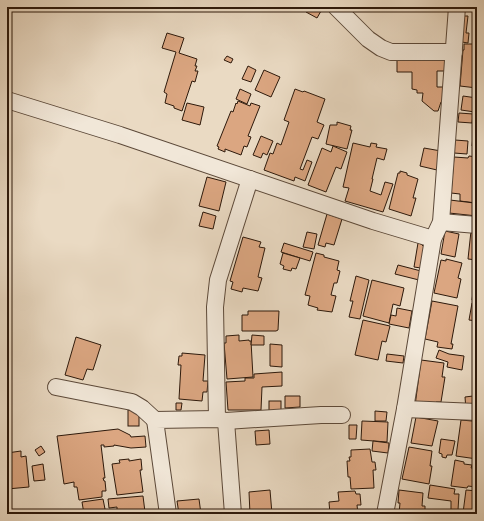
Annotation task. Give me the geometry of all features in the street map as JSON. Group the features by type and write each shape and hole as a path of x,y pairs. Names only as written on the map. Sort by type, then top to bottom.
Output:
{"street":[{"path":"336,7 368,39 381,48 391,52 454,52"},
{"path":"385,514 405,409 433,239 441,222 457,7"},
{"path":"7,100 120,135 373,221 433,239"},
{"path":"233,514 221,420 215,307 218,280 250,179"},
{"path":"441,222 477,224"},
{"path":"56,387 132,402 142,408 155,420 168,514"},
{"path":"405,409 477,412"},
{"path":"155,420 221,420 342,415"}],"building":[{"path":"309,7 314,7 321,11 317,18 306,12"},
{"path":"464,16 468,16 466,33 469,33 468,43 462,42"},
{"path":"167,33 184,38 179,53 197,59 195,71 198,71 195,82 192,81 182,111 165,103 167,94 164,92 176,52 162,48"},
{"path":"477,37 477,88 460,86 464,44 476,44"},
{"path":"227,56 233,59 231,63 224,60"},
{"path":"397,59 448,60 448,71 437,71 437,87 447,87 446,103 441,102 438,111 434,111 422,101 423,93 417,93 417,90 412,89 412,72 397,72"},
{"path":"248,66 256,70 251,82 242,79"},
{"path":"264,70 280,77 271,97 255,90"},
{"path":"240,89 251,94 247,104 236,99"},
{"path":"295,89 325,99 317,122 324,125 318,139 312,137 300,169 303,170 307,160 312,162 305,181 295,177 294,181 264,170 270,153 273,154 277,143 281,145 289,122 284,120"},
{"path":"463,96 477,98 475,112 461,110"},
{"path":"238,101 250,106 251,103 260,106 248,136 251,137 247,147 244,146 241,155 225,149 225,152 218,149 219,147 217,146 231,111 233,112"},
{"path":"187,103 204,107 200,125 182,120"},
{"path":"459,113 473,114 472,123 458,122"},
{"path":"337,122 351,126 350,130 352,130 347,149 326,144 330,125 337,125"},
{"path":"261,136 273,141 267,155 263,153 261,158 253,155"},
{"path":"473,136 477,137 477,149 473,149 474,146 472,146"},
{"path":"455,140 468,141 467,154 454,153"},
{"path":"353,143 370,147 371,143 377,144 376,147 387,149 384,160 377,158 370,191 381,195 385,182 393,184 383,212 345,201 349,188 343,187"},
{"path":"333,146 347,152 341,169 336,167 326,192 308,185 322,148 331,152"},
{"path":"424,148 441,151 437,170 420,166"},
{"path":"469,156 477,157 476,203 460,201 460,194 451,193 454,157 468,158"},
{"path":"400,171 418,179 413,198 416,198 411,216 389,209 398,173 400,173"},
{"path":"207,177 226,182 219,211 199,206"},
{"path":"450,200 474,203 474,206 477,207 477,216 449,213"},
{"path":"203,212 216,216 213,229 199,226"},
{"path":"327,214 342,219 334,245 326,243 325,247 318,245"},
{"path":"445,231 459,234 455,257 441,254"},
{"path":"471,231 477,231 477,260 468,259"},
{"path":"307,232 317,234 314,249 303,247"},
{"path":"243,237 261,242 259,247 265,248 258,277 262,278 258,291 243,288 242,292 231,289 233,282 230,281"},
{"path":"284,243 313,252 310,261 281,252"},
{"path":"418,243 425,248 421,268 414,267"},
{"path":"283,253 300,258 296,269 292,268 291,271 283,269 284,266 280,264"},
{"path":"316,253 339,261 337,270 340,271 337,283 334,283 331,295 336,296 332,312 317,310 318,308 308,305 310,296 305,295"},
{"path":"446,259 462,263 458,278 461,279 457,298 434,293 441,260 446,261"},
{"path":"398,265 421,271 419,280 395,274"},
{"path":"356,276 369,280 360,319 349,317 353,301 350,301"},
{"path":"372,280 404,288 400,306 393,304 389,323 363,316"},
{"path":"477,282 477,302 472,300 474,284"},
{"path":"432,301 458,306 451,344 453,344 452,349 437,347 438,342 425,339"},
{"path":"472,303 477,304 477,321 469,320"},
{"path":"397,308 412,311 409,328 389,324 391,315 396,316"},
{"path":"248,311 279,311 278,330 242,331 242,315 248,315"},
{"path":"363,320 390,326 386,342 382,341 378,360 355,355"},
{"path":"239,335 239,341 251,341 253,377 227,379 224,343 226,343 226,336"},
{"path":"252,335 264,336 264,345 251,345"},
{"path":"76,337 101,345 93,370 87,369 83,380 65,375"},
{"path":"270,344 282,345 282,367 270,366"},
{"path":"439,350 449,354 464,356 462,370 447,367 448,362 436,358"},
{"path":"182,353 205,355 203,381 208,381 207,392 203,392 202,401 179,399 181,365 178,365 179,356 182,356"},
{"path":"387,354 404,356 403,363 386,361"},
{"path":"421,360 444,363 442,377 445,377 441,402 436,402 435,408 415,406"},
{"path":"282,372 282,386 262,387 261,410 228,410 226,382 245,381 245,378 254,378 254,374"},
{"path":"473,393 477,393 477,409 466,410 465,397 473,396"},
{"path":"285,396 300,396 300,407 285,408"},
{"path":"269,401 281,401 281,411 269,411"},
{"path":"176,403 182,403 181,410 176,410"},
{"path":"128,410 139,410 139,426 128,426"},
{"path":"375,411 387,412 386,421 375,421"},
{"path":"416,417 438,421 432,446 411,443"},
{"path":"473,419 477,420 477,459 456,456 461,420 472,421"},
{"path":"362,421 388,422 387,442 361,440"},
{"path":"349,425 357,425 356,439 349,439"},
{"path":"118,429 131,437 145,436 146,447 131,448 114,445 104,447 104,445 101,445 105,478 103,478 105,481 106,491 102,491 102,497 79,500 77,487 74,487 74,482 64,484 57,436"},
{"path":"269,430 270,444 256,445 255,431"},
{"path":"441,439 455,441 452,455 447,455 446,458 442,457 442,454 439,453"},
{"path":"373,441 389,443 388,453 372,451"},
{"path":"41,446 45,452 39,456 35,450"},
{"path":"409,447 432,451 430,466 432,466 429,484 402,479"},
{"path":"370,449 372,462 375,462 376,470 373,470 374,488 351,489 350,477 348,477 347,461 350,461 349,457 351,457 351,450"},
{"path":"21,451 21,457 26,456 29,487 7,489 7,453"},
{"path":"129,459 129,461 141,459 142,470 140,470 143,492 117,495 112,464 120,463 119,460"},
{"path":"455,460 464,462 464,464 472,465 471,468 477,468 476,487 468,486 467,488 451,486"},
{"path":"43,464 45,480 34,481 32,466"},
{"path":"430,485 455,489 454,494 459,494 458,510 451,510 451,501 428,498"},
{"path":"270,490 272,514 250,514 249,492"},
{"path":"399,490 423,493 422,506 425,506 425,514 399,514"},
{"path":"466,490 477,491 477,514 463,513"},
{"path":"355,491 356,494 360,494 361,505 357,505 358,514 330,514 329,502 339,501 338,492"},
{"path":"143,496 145,512 150,511 151,514 123,514 122,510 117,511 117,507 109,508 108,499"},
{"path":"103,499 106,514 84,514 82,502"},
{"path":"199,499 201,514 179,514 177,501"}]}
